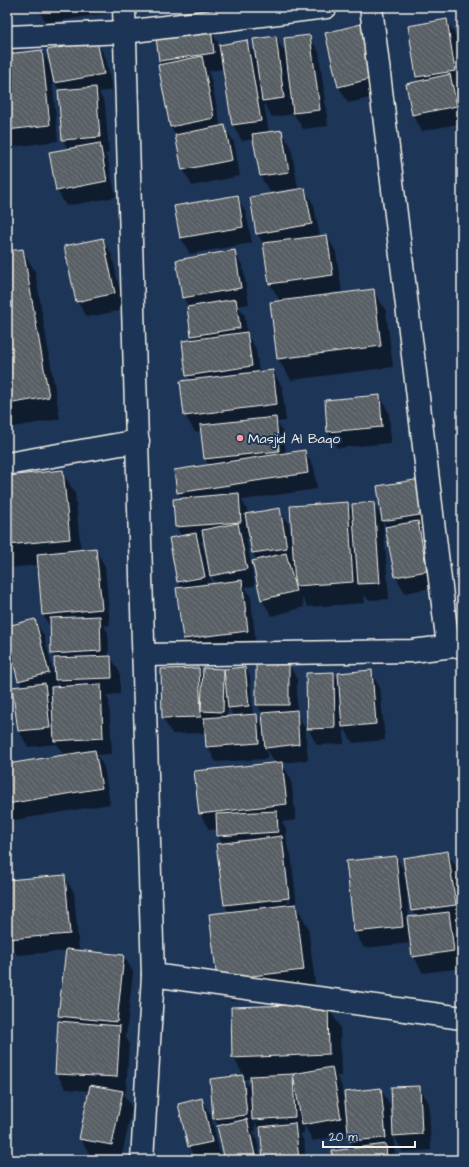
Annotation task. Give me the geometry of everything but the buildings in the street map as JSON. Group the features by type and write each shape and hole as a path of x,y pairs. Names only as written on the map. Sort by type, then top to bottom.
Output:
{"street":[{"path":"124,7 153,975 142,1160"},
{"path":"7,37 125,32 326,7"},
{"path":"143,655 412,650 455,646 372,7"},
{"path":"7,464 138,441"},
{"path":"153,975 462,1018"}],"place":[{"name":"Masjid Al Baqo","path":"240,438"}]}
